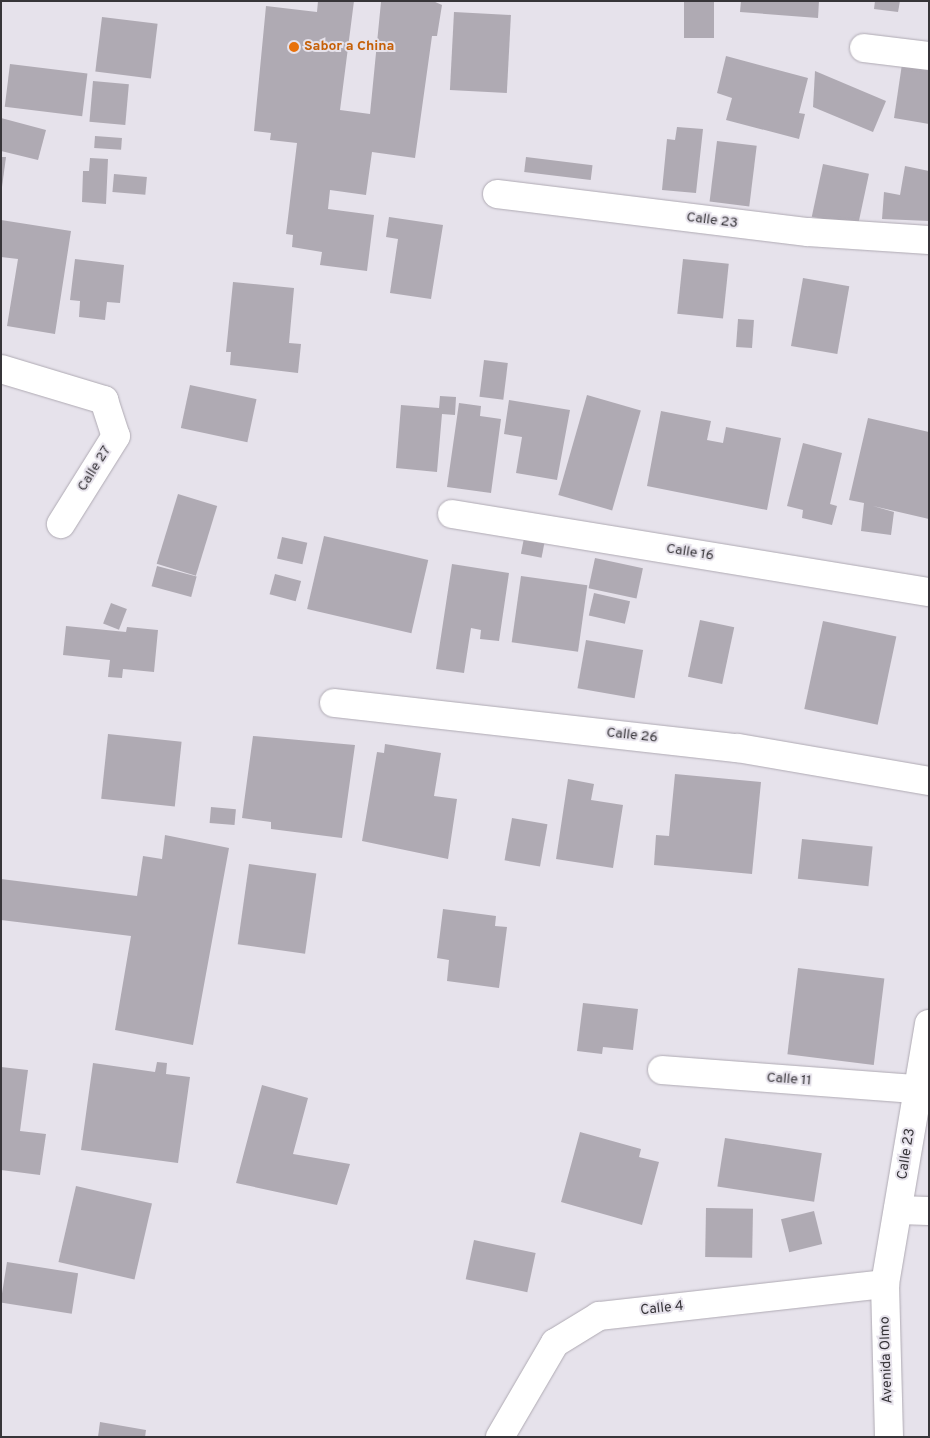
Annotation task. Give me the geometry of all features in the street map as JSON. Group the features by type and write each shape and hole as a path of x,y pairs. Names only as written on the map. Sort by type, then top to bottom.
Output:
{"street":[{"path":"864,48 929,56"},
{"name":"Calle 23","path":"497,194 808,232 929,240"},
{"name":"Calle 27","path":"1,369 104,400 116,436 61,524"},
{"name":"Calle 16","path":"452,514 929,592"},
{"name":"Calle 26","path":"334,703 738,748 929,781"},
{"name":"Calle 23","path":"885,1284 929,1024"},
{"name":"Calle 11","path":"662,1070 917,1089"},
{"path":"898,1210 929,1212"},
{"name":"Calle 4","path":"500,1437 555,1343 599,1316 885,1284"},
{"name":"Avenida Olmo","path":"885,1284 889,1437"}],"building":[{"path":"318,1 354,1 340,110 370,114 381,2 433,1 442,5 437,36 432,36 415,158 372,152 366,195 330,190 328,209 374,215 367,271 320,265 322,252 292,247 293,235 286,234 297,143 270,140 271,133 254,131 266,6 317,12"},
{"path":"684,1 714,1 714,38 684,38"},
{"path":"741,1 819,1 818,18 740,12"},
{"path":"875,1 900,1 898,12 874,9"},
{"path":"454,12 511,15 507,93 450,90"},
{"path":"102,17 158,24 151,78 95,72"},
{"path":"726,56 808,78 799,113 805,114 799,139 726,120 732,98 717,93"},
{"path":"10,64 87,74 82,116 5,107"},
{"path":"902,64 929,68 929,124 894,118"},
{"path":"815,71 886,101 873,132 813,107"},
{"path":"93,81 129,84 125,125 89,122"},
{"path":"1,118 46,130 38,160 1,151"},
{"path":"677,127 703,129 696,193 662,190 667,139 675,140"},
{"path":"95,136 122,138 121,150 94,148"},
{"path":"717,141 757,146 749,206 710,202"},
{"path":"1,157 6,157 2,187 1,187"},
{"path":"526,157 593,165 591,180 524,172"},
{"path":"90,158 108,159 106,204 82,202 83,171 89,171"},
{"path":"823,164 869,174 858,227 812,217"},
{"path":"905,166 929,171 929,221 882,219 884,192 900,195"},
{"path":"114,174 147,177 145,195 112,192"},
{"path":"389,217 443,225 431,299 390,293 398,239 386,237"},
{"path":"1,220 71,231 55,334 7,326 18,259 1,257"},
{"path":"75,259 124,265 120,303 107,302 105,320 79,317 80,301 70,300"},
{"path":"683,259 729,264 723,319 677,314"},
{"path":"803,278 849,286 837,354 791,346"},
{"path":"233,282 294,288 289,343 301,344 298,373 230,365 231,352 226,352"},
{"path":"738,319 754,320 752,348 736,347"},
{"path":"484,360 508,363 503,400 479,397"},
{"path":"190,385 257,399 247,442 181,428"},
{"path":"587,395 641,410 612,510 558,495"},
{"path":"440,396 456,397 455,415 442,414 437,472 396,468 401,405 439,408"},
{"path":"509,400 570,410 557,480 516,473 522,437 504,434"},
{"path":"459,403 481,406 480,416 501,419 491,493 447,487"},
{"path":"661,411 711,421 707,440 723,443 726,427 781,438 767,510 647,486"},
{"path":"868,418 929,432 929,519 873,506 894,512 891,535 861,531 864,503 849,500"},
{"path":"803,443 842,453 830,504 837,506 832,525 802,518 803,510 787,506"},
{"path":"178,494 217,506 196,576 157,564"},
{"path":"324,536 428,560 411,633 307,609"},
{"path":"282,537 307,543 302,564 277,558"},
{"path":"524,538 545,542 542,558 521,554"},
{"path":"595,558 643,568 636,599 589,588"},
{"path":"452,564 509,573 499,641 480,639 481,630 471,628 464,673 436,669"},
{"path":"157,566 197,577 191,597 152,586"},
{"path":"275,574 301,581 296,601 270,594"},
{"path":"521,576 587,585 578,652 512,642"},
{"path":"594,593 630,601 625,624 589,615"},
{"path":"111,603 127,609 119,630 103,624"},
{"path":"700,620 734,627 722,684 688,677"},
{"path":"823,621 896,637 878,725 804,709"},
{"path":"66,626 126,632 127,627 158,630 154,672 123,669 122,678 108,677 110,660 63,655"},
{"path":"586,640 643,650 635,698 577,688"},
{"path":"108,734 182,742 175,806 101,799"},
{"path":"253,736 355,745 342,838 271,829 271,822 242,818"},
{"path":"385,744 441,753 434,796 457,799 448,859 362,841 377,752 384,753"},
{"path":"675,774 761,782 752,874 654,865 656,835 669,836"},
{"path":"568,779 594,784 591,800 623,805 613,868 556,859"},
{"path":"211,807 236,809 235,825 210,823"},
{"path":"512,818 547,824 540,867 505,860"},
{"path":"165,835 229,848 193,1045 115,1030 131,936 1,920 1,879 137,896 143,856 162,859"},
{"path":"802,839 873,846 868,886 798,879"},
{"path":"249,864 316,873 305,954 238,944"},
{"path":"443,909 496,916 495,926 507,927 499,988 447,981 449,960 437,958"},
{"path":"798,968 884,979 874,1065 787,1054"},
{"path":"583,1003 638,1009 633,1050 603,1047 602,1054 577,1051"},
{"path":"157,1062 167,1063 166,1074 190,1077 178,1163 81,1150 93,1063 155,1072"},
{"path":"1,1067 28,1070 20,1131 46,1134 40,1175 1,1170"},
{"path":"262,1085 308,1098 293,1154 350,1164 337,1205 236,1183"},
{"path":"580,1132 641,1149 639,1157 659,1162 642,1225 561,1202"},
{"path":"725,1138 822,1153 814,1202 717,1186"},
{"path":"76,1186 152,1204 134,1280 58,1262"},
{"path":"706,1208 753,1209 752,1258 705,1257"},
{"path":"814,1211 822,1244 789,1252 781,1219"},
{"path":"474,1240 536,1253 527,1292 466,1279"},
{"path":"7,1262 78,1273 72,1314 1,1303"},
{"path":"100,1422 146,1430 145,1437 98,1437"}],"place":[{"name":"Sabor a China","path":"294,47"}]}
